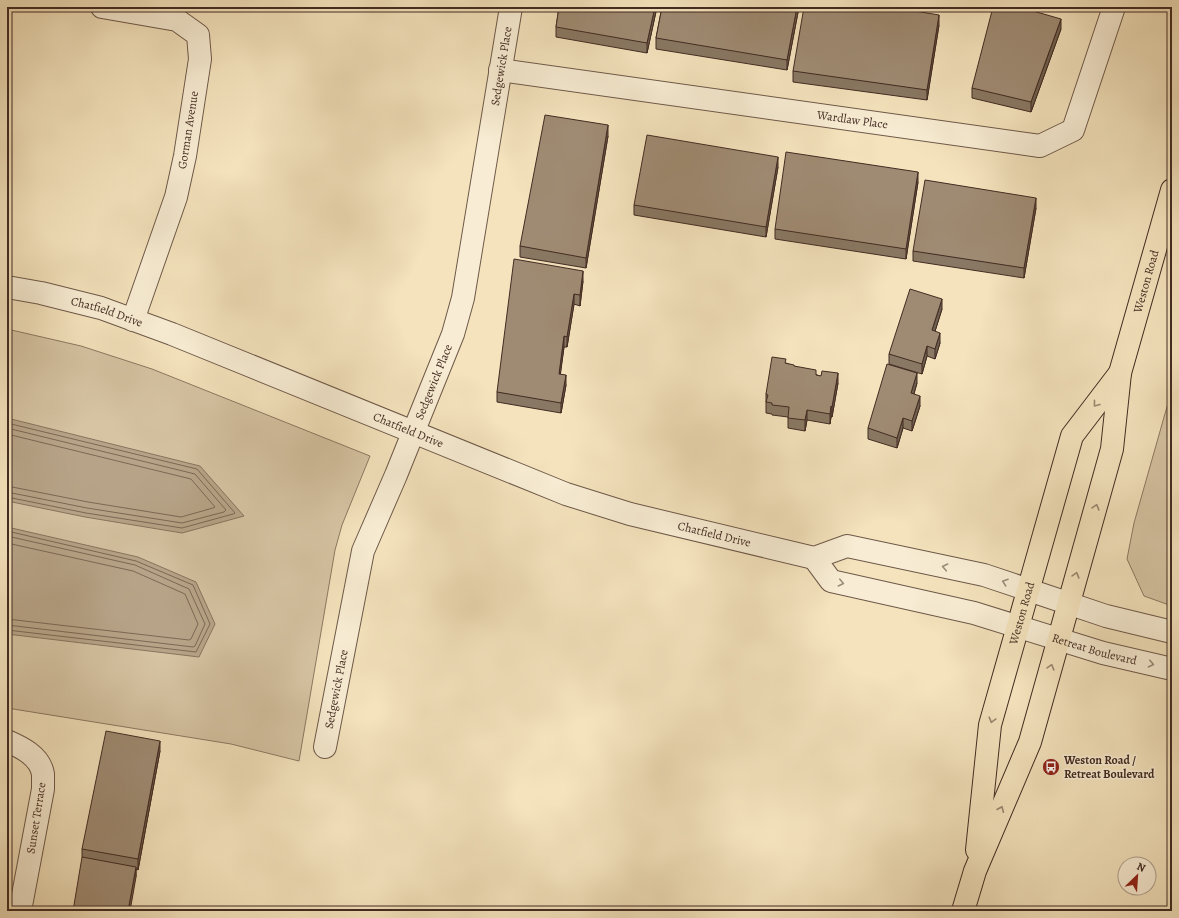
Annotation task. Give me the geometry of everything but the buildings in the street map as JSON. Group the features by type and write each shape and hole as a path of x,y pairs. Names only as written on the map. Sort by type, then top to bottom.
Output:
{"main road":[{"name":"Weston Road","path":"963,911 975,871 1030,742 1112,449 1120,373 1172,190"},
{"name":"Weston Road","path":"975,871 990,725 1072,436 1120,373"}],"street":[{"name":"Gorman Avenue","path":"102,7 178,20 198,35 200,60 185,156 176,197 133,320"},
{"name":"Sedgewick Place","path":"325,747 363,551 396,476 453,334 463,298 511,7"},
{"name":"Wardlaw Place","path":"500,70 1040,146 1073,130 1114,7"},
{"name":"Chatfield Drive","path":"7,287 41,293 101,308 566,494 630,514 814,558"},
{"path":"1018,627 974,613 831,581 814,558 847,546 984,575 1114,618 1172,632"},
{"name":"Retreat Boulevard","path":"1018,627 1103,653 1172,669"},
{"name":"Sunset Terrace","path":"7,741 24,748 36,760 42,772 43,790 20,911"}],"shaded area":[{"path":"7,329 81,346 152,369 370,456 342,525 335,550 299,761 231,744 7,708"},
{"path":"1172,389 1172,606 1144,596 1127,559 1134,523"}],"water":[{"path":"7,418 200,466 244,516 182,533 85,517 7,501"},
{"path":"7,527 138,557 196,582 215,624 199,657 7,634"}],"place":[{"name":"Weston Road / Retreat Boulevard","path":"1051,767"}]}
